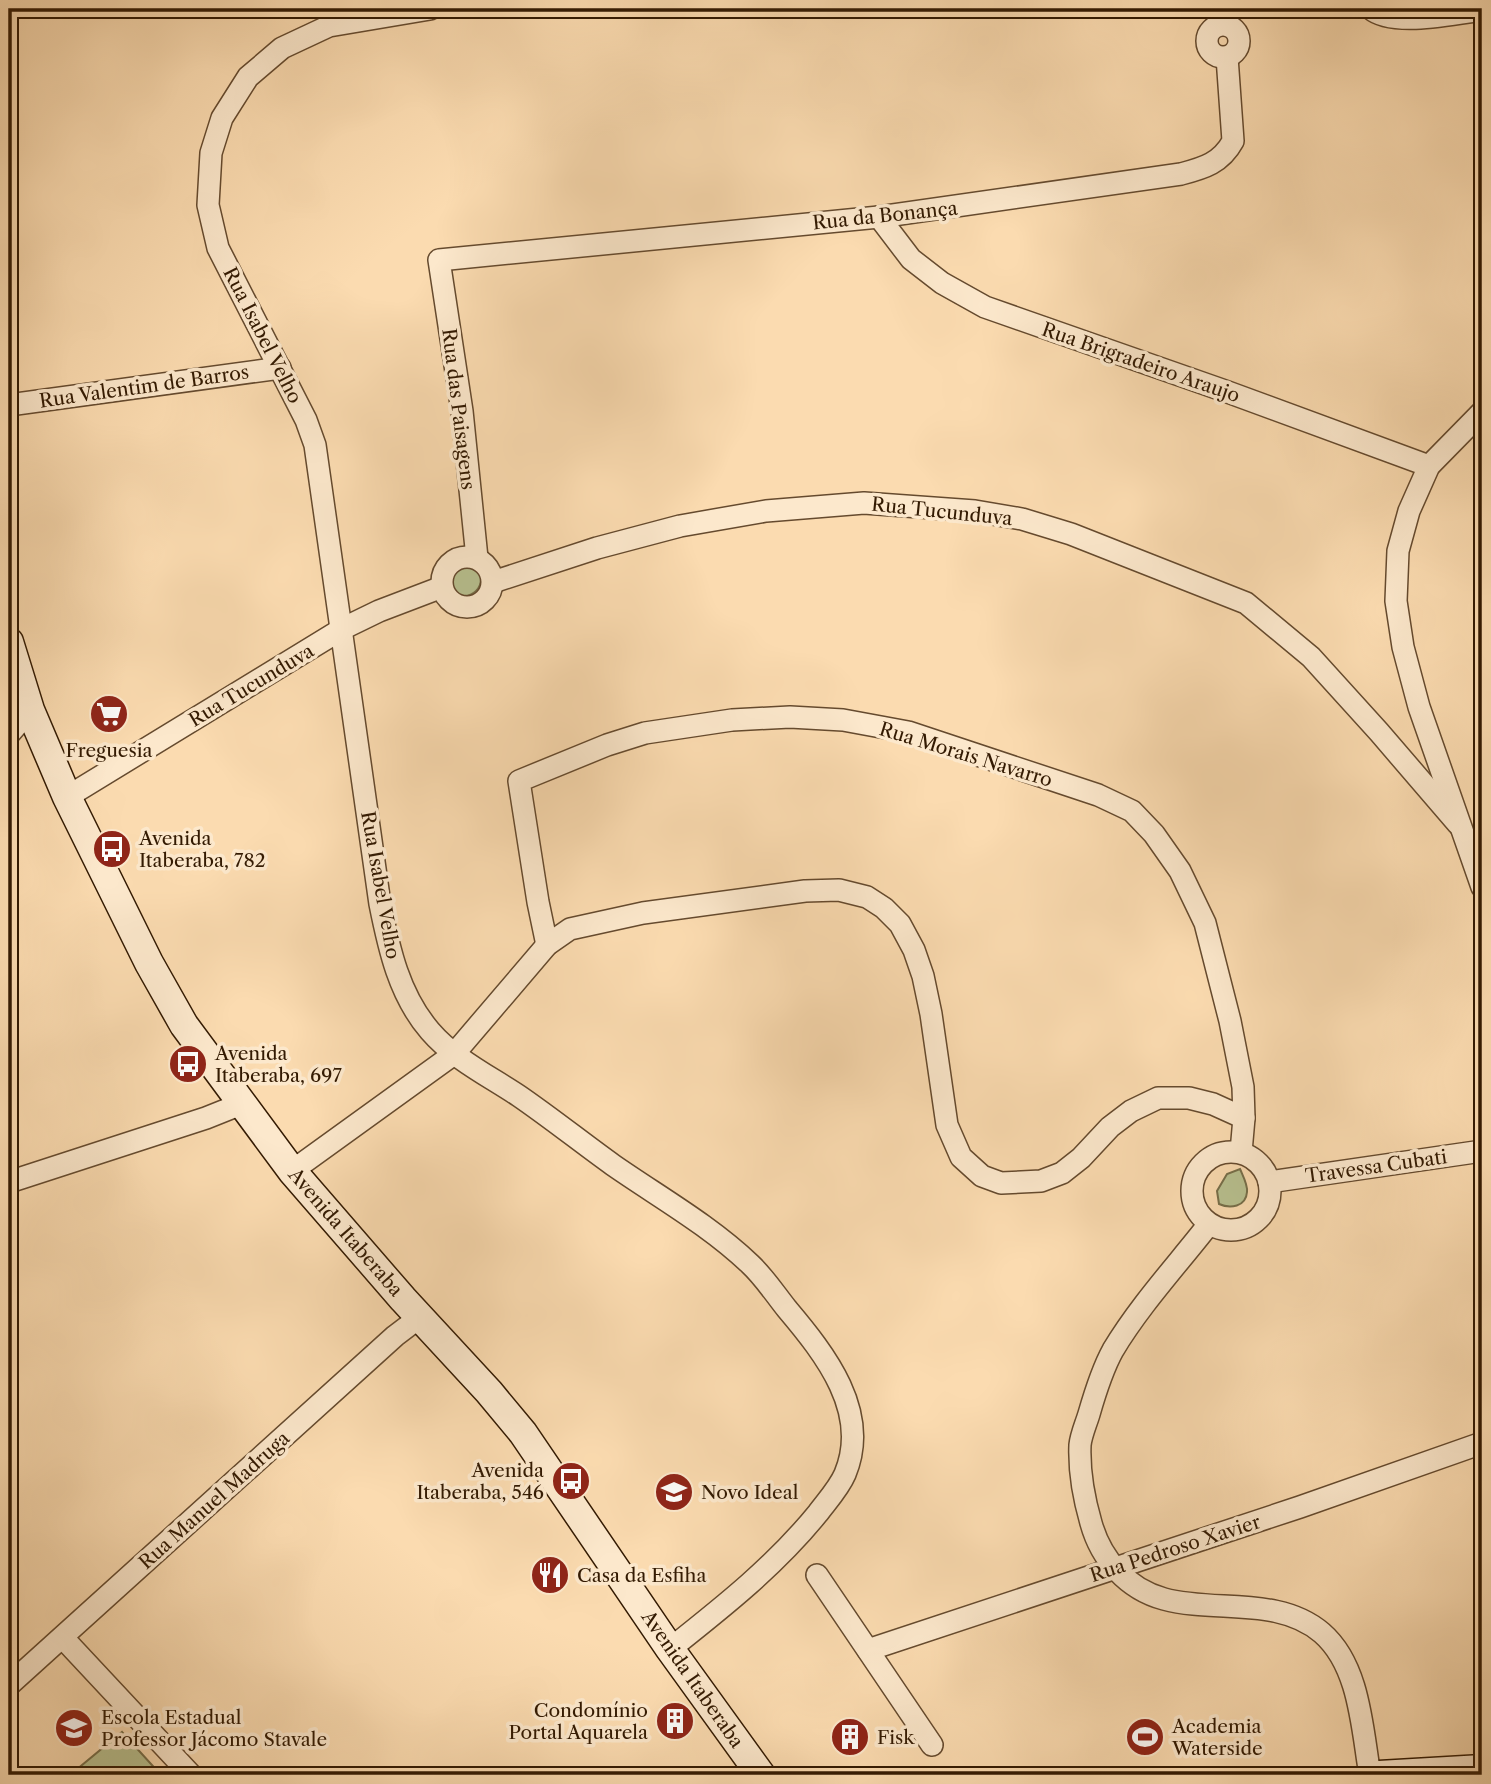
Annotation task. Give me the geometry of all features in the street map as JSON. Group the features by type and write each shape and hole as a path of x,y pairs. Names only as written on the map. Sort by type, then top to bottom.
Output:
{"main road":[{"name":"Avenida Itaberaba","path":"9,642 30,710 68,797 184,1025 292,1171 523,1433 670,1649 761,1775"},
{"path":"1379,1775 1482,1769"}],"street":[{"name":"Rua Isabel Velho","path":"430,9 329,26 282,48 248,78 222,118 211,153 208,205 218,248 306,420 315,445 380,904 391,958 407,996 428,1030 454,1054 711,1231 752,1266 819,1347 841,1386 853,1422 852,1452 844,1476 799,1536 728,1603 670,1649"},
{"path":"1371,9 1378,15 1395,19 1482,10"},
{"name":"Rua da Bonança","path":"439,260 879,217 1204,169 1227,153 1233,141 1227,57 1219,57 1207,46 1213,17"},
{"name":"Rua Brigradeiro Araujo","path":"879,217 911,259 942,284 985,307 1429,466"},
{"name":"Rua das Paisagens","path":"439,260 462,411 477,558"},
{"name":"Rua Valentim de Barros","path":"9,405 280,368"},
{"path":"1482,412 1429,466 1409,511 1398,551 1396,601 1403,646 1419,707 1482,887"},
{"name":"Rua Tucunduva","path":"493,582 597,548 680,526 766,511 864,503 975,510 1022,519 1072,534 1246,603 1311,657 1380,732 1458,824"},
{"path":"465,556 477,558 487,566 493,582 492,590 482,603 466,607 451,601 442,587 444,570 450,563 465,556"},
{"name":"Rua Tucunduva","path":"68,797 342,629 442,587"},
{"path":"9,734 30,710"},
{"name":"Rua Morais Navarro","path":"547,945 519,781 607,745 645,733 732,720 790,717 843,720 908,732 1098,795 1132,811 1154,834 1180,872 1205,923 1230,1021 1243,1087 1241,1152"},
{"path":"292,1171 454,1054 547,945 570,929 631,915 805,891 839,890 867,897 884,908 900,924 914,950 923,976 947,1125 961,1157 982,1177 1001,1183 1041,1181 1062,1173 1082,1158 1120,1119 1158,1098 1189,1098 1213,1104 1244,1118"},
{"path":"9,1182 242,1104"},
{"name":"Travessa Cubati","path":"1269,1182 1482,1151"},
{"path":"1241,1152 1259,1163 1269,1182 1269,1200 1265,1208 1260,1216 1245,1227 1227,1230 1209,1224 1195,1208 1191,1186 1200,1166 1219,1153 1241,1152"},
{"path":"1209,1224 1137,1315 1113,1351 1091,1405 1080,1444 1085,1501 1096,1539 1112,1568 1138,1588 1164,1599 1280,1611 1305,1620 1324,1635 1341,1657 1351,1679 1370,1775"},
{"name":"Rua Manuel Madruga","path":"9,1685 395,1336 421,1317"},
{"name":"Rua Pedroso Xavier","path":"868,1650 1300,1507 1482,1443"},
{"path":"817,1575 932,1745"},
{"path":"63,1638 191,1775"}],"green space":[{"path":"464,562 476,567 481,579 476,591 464,596 452,591 447,579 452,567"},
{"path":"1240,1169 1247,1189 1244,1201 1232,1206 1219,1204 1217,1191 1227,1174"},
{"path":"122,1732 161,1775 70,1775"}],"place":[{"name":"Freguesia","path":"109,714"},
{"name":"Avenida Itaberaba, 782","path":"112,849"},
{"name":"Avenida Itaberaba, 697","path":"188,1064"},
{"name":"Avenida Itaberaba, 546","path":"571,1481"},
{"name":"Novo Ideal","path":"674,1492"},
{"name":"Casa da Esfiha","path":"550,1575"},
{"name":"Condomínio Portal Aquarela","path":"675,1721"},
{"name":"Escola Estadual Professor Jácomo Stavale","path":"74,1728"},
{"name":"Fisk","path":"850,1737"},
{"name":"Academia Waterside","path":"1145,1737"}]}
